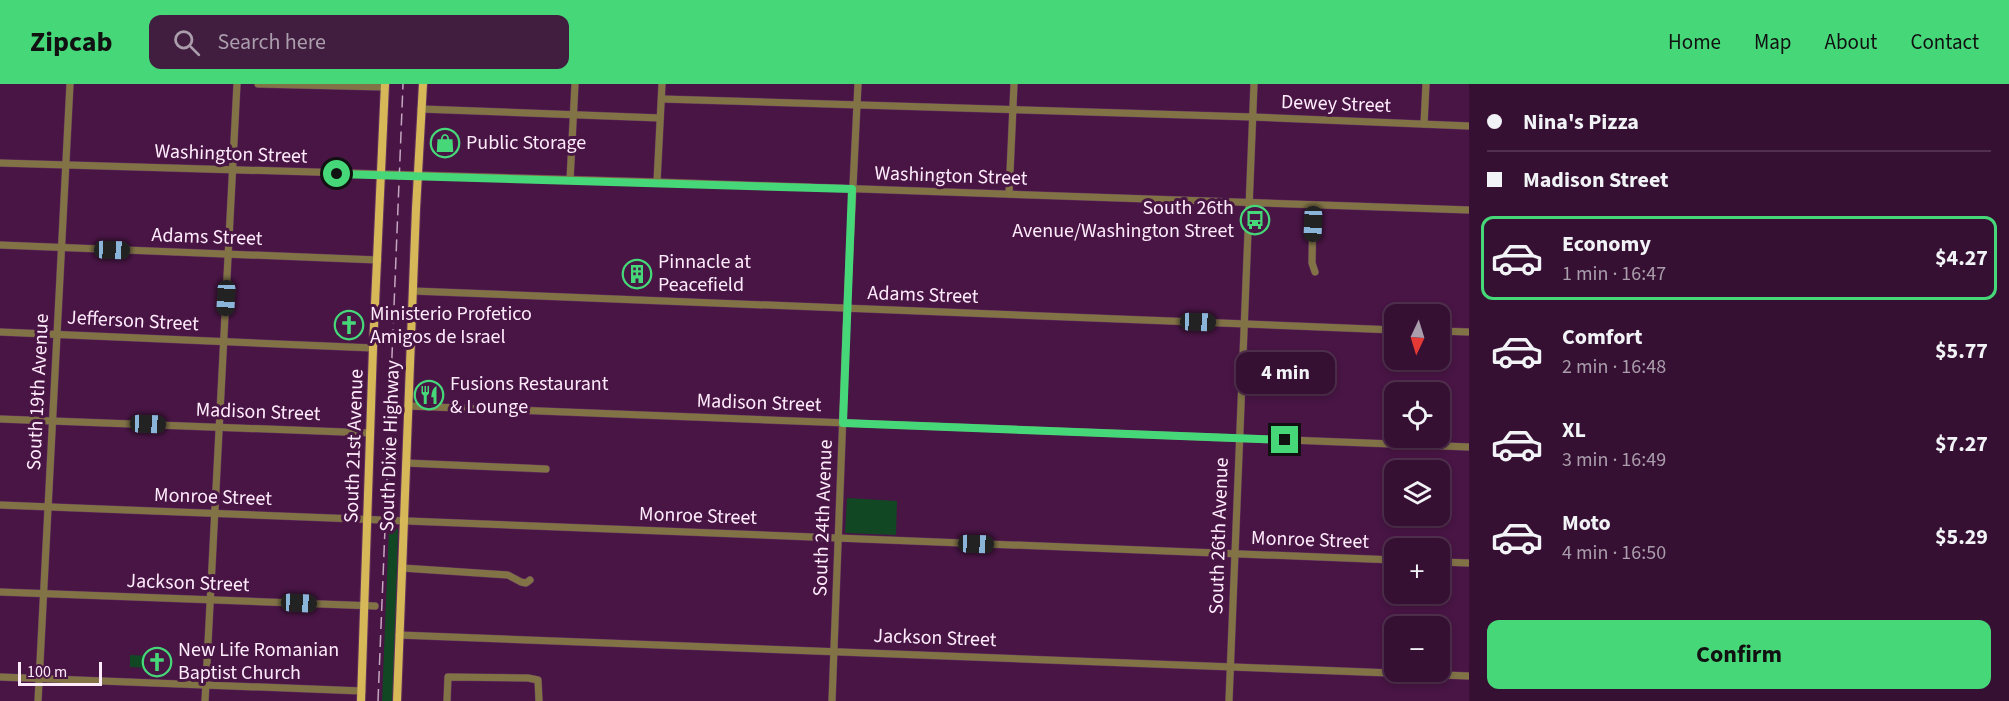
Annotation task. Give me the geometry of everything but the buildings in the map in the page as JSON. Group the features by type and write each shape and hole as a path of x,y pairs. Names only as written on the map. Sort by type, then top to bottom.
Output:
{"main road":[{"name":"South Dixie Highway","path":"397,701 417,176 423,84"},
{"name":"South 21st Avenue","path":"361,701 370,606 370,433 385,86"}],"street":[{"name":"South 19th Avenue","path":"38,701 70,84"},
{"path":"205,701 237,84"},
{"path":"258,84 385,86"},
{"path":"570,180 575,84"},
{"path":"657,182 662,84"},
{"name":"South 24th Avenue","path":"832,701 858,84"},
{"path":"1009,194 1014,84"},
{"name":"South 26th Avenue","path":"1229,701 1254,84"},
{"path":"1424,124 1426,84"},
{"name":"Dewey Street","path":"662,99 1469,126"},
{"path":"422,109 660,118"},
{"name":"Washington Street","path":"0,163 657,182 1469,210"},
{"path":"1314,205 1312,263 1315,272"},
{"name":"Adams Street","path":"0,245 378,260"},
{"name":"Adams Street","path":"413,291 1384,330"},
{"path":"1450,331 1469,332"},
{"name":"Jefferson Street","path":"0,332 373,348"},
{"name":"Madison Street","path":"408,406 1469,447"},
{"name":"Madison Street","path":"0,418 370,433"},
{"path":"406,463 546,469"},
{"name":"Monroe Street","path":"0,505 1384,560"},
{"path":"1450,562 1469,563"},
{"path":"402,568 508,575 526,583 530,580"},
{"name":"Jackson Street","path":"0,592 370,606"},
{"name":"Jackson Street","path":"399,635 1469,676"},
{"path":"0,677 362,691"},
{"path":"447,701 448,677 538,680 539,701"}],"green space":[{"path":"847,498 897,501 896,535 845,533"},
{"path":"389,528 398,529 394,679 393,701 382,701"},
{"path":"130,655 151,656 150,668 130,667"}],"railway":[{"path":"378,701 403,84"}],"place":[{"name":"Public Storage","path":"445,143"},
{"name":"South 26th Avenue/Washington Street","path":"1255,220"},
{"name":"Pinnacle at Peacefield","path":"637,274"},
{"name":"Ministerio Profetico Amigos de Israel","path":"349,325"},
{"name":"Fusions Restaurant & Lounge","path":"429,395"},
{"name":"New Life Romanian Baptist Church","path":"157,662"}],"route":[{"path":"337,174 852,189 843,423 1285,440"}]}
